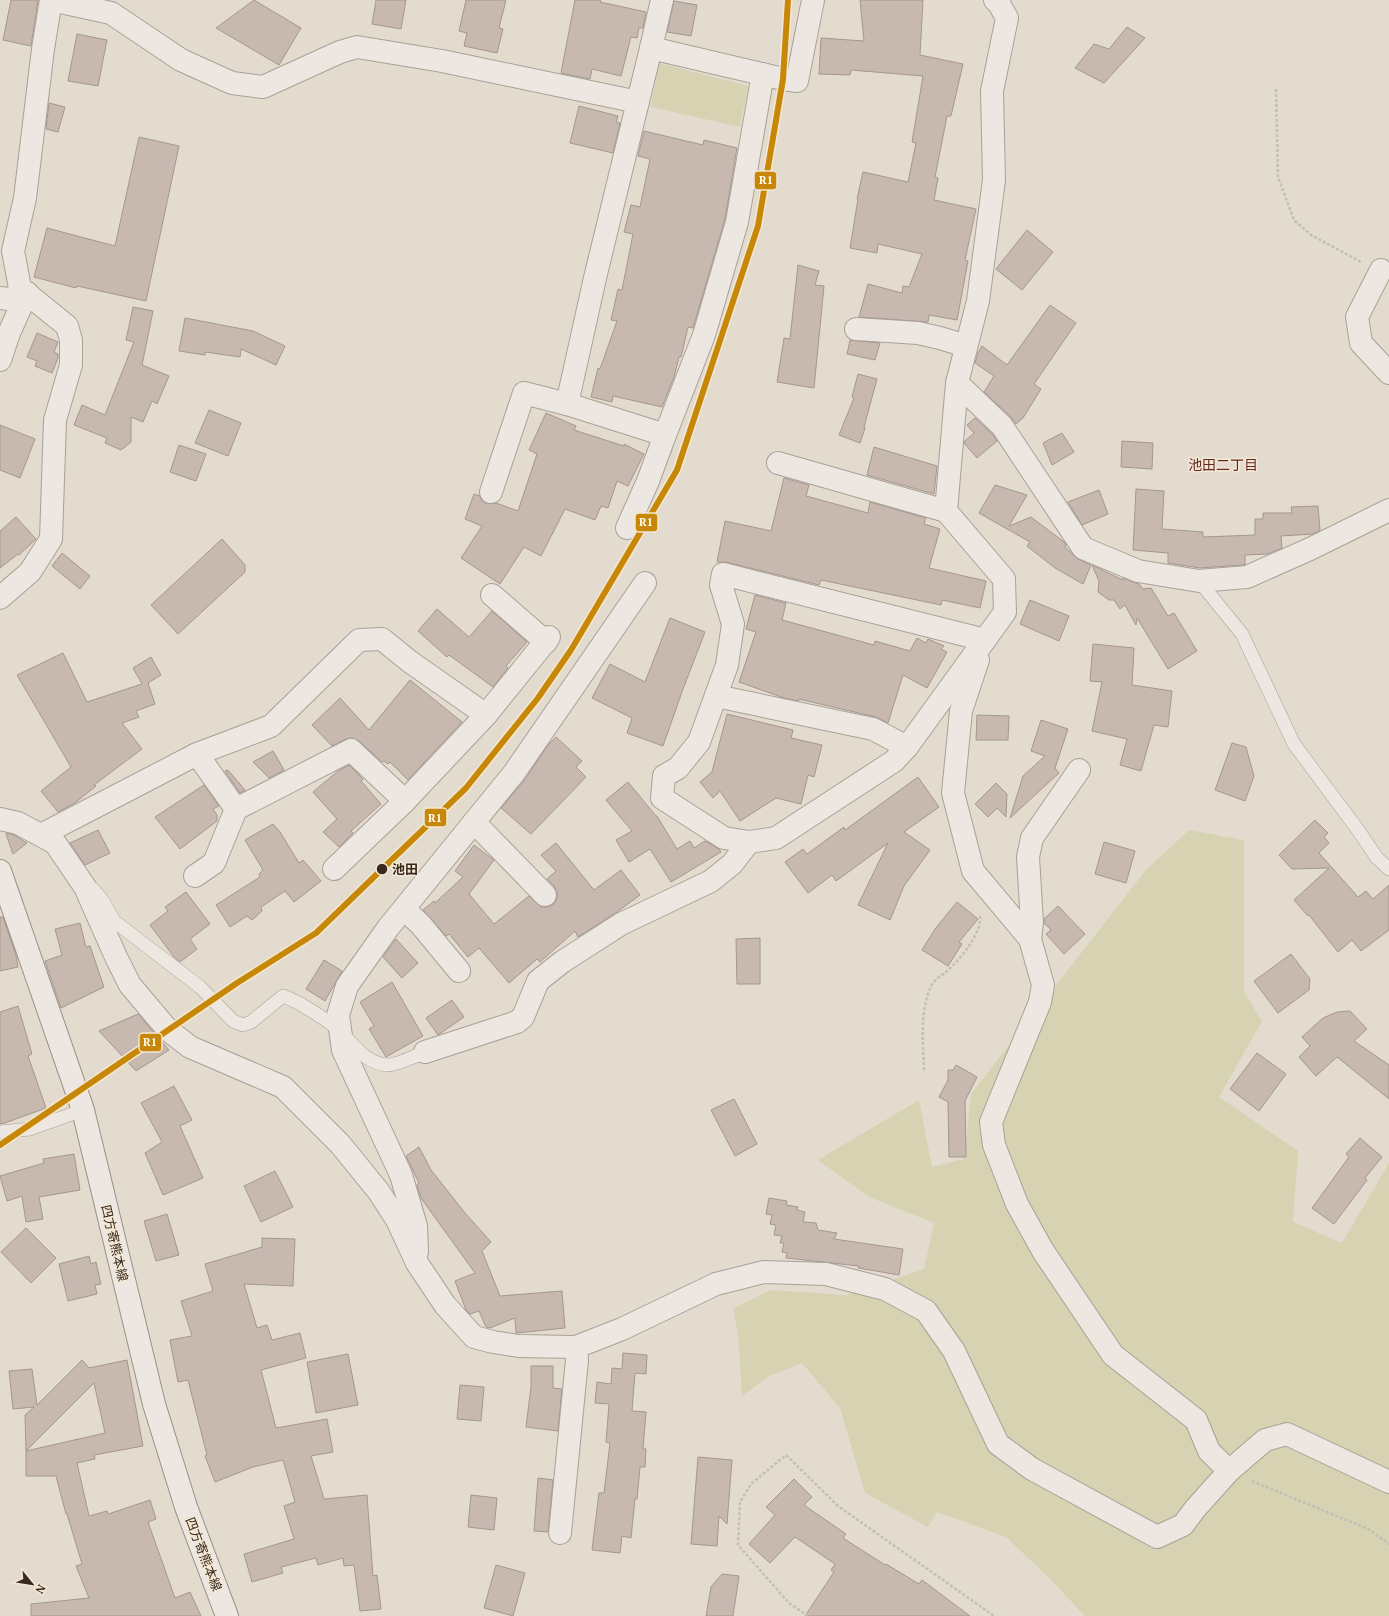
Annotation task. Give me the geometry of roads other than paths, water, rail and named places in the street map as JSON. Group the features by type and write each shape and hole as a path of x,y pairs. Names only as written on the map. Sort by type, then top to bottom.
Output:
{"street":[{"path":"0,598 30,572 51,539 55,420 71,365 71,340 67,326 20,288 13,251 25,198 43,49 51,0 111,13 181,60 232,83 263,87 340,52 357,47 442,61 638,102"},
{"path":"567,404 595,278 662,0"},
{"path":"650,48 797,81 813,0"},
{"path":"946,511 956,383 978,301 994,180 992,91 1007,18 998,2 995,0"},
{"path":"627,528 648,481 704,335 737,222 763,74"},
{"path":"1381,270 1357,317 1361,343 1389,373"},
{"path":"0,298 8,299 27,293"},
{"path":"0,360 27,293"},
{"path":"856,329 918,334 940,338 966,346"},
{"path":"956,383 1002,426 1083,548 1138,571 1199,581 1247,577 1310,550 1389,510"},
{"path":"492,492 524,393 567,404 665,435"},
{"path":"778,463 946,511 1004,578 1005,612 985,640 907,747 894,761 776,838 749,842 724,838 662,798 664,776 678,768 699,742 727,666 734,624 721,585 723,574 985,640"},
{"path":"417,1263 416,1226 401,1175 343,1050 338,1015 347,986 388,928 514,773 645,583"},
{"path":"334,869 405,801 486,715 547,639 492,595"},
{"path":"41,835 197,754 270,726 359,640 382,639 408,661 486,715"},
{"path":"985,640 961,711 953,793 973,871 1030,939"},
{"path":"716,696 873,729 907,747"},
{"path":"194,876 214,863 236,809 351,750 405,801"},
{"path":"197,754 236,809"},
{"path":"1079,770 1032,838 1028,857 1032,923 1030,939 1043,985 1040,1002 991,1122 994,1146 1017,1204 1043,1252 1113,1355 1196,1420 1209,1451 1229,1471"},
{"path":"0,818 18,822 55,843 85,887 130,985 168,1030 190,1047 283,1087 340,1144 379,1192 397,1220 417,1263 445,1305 474,1337 519,1346 576,1347 622,1329 716,1284 764,1272 826,1274 885,1289 926,1311 954,1351 998,1444 1032,1469 1157,1536 1183,1525 1195,1509 1229,1471 1265,1440 1287,1434 1389,1482"},
{"path":"474,822 546,895"},
{"path":"425,1052 517,1022 523,1017 538,981 562,962 621,924 711,881 732,864 749,842"},
{"name":"四方寄熊本線","path":"0,871 83,1110 154,1404 186,1507 227,1616"},
{"path":"404,909 421,925 459,971"},
{"path":"560,1533 577,1360 576,1347"}],"lane":[{"path":"1199,581 1242,634 1294,744 1377,858 1389,869"},
{"path":"85,887 95,890 114,921 200,987 233,1021 243,1025 251,1022 283,996 303,1007 340,1032 355,1048 370,1060 389,1065 425,1052"},
{"path":"0,1132 30,1130 83,1110"}],"place":[{"name":"池田","path":"382,869"}],"district":[{"name":"池田二丁目","path":"1223,465"}]}
